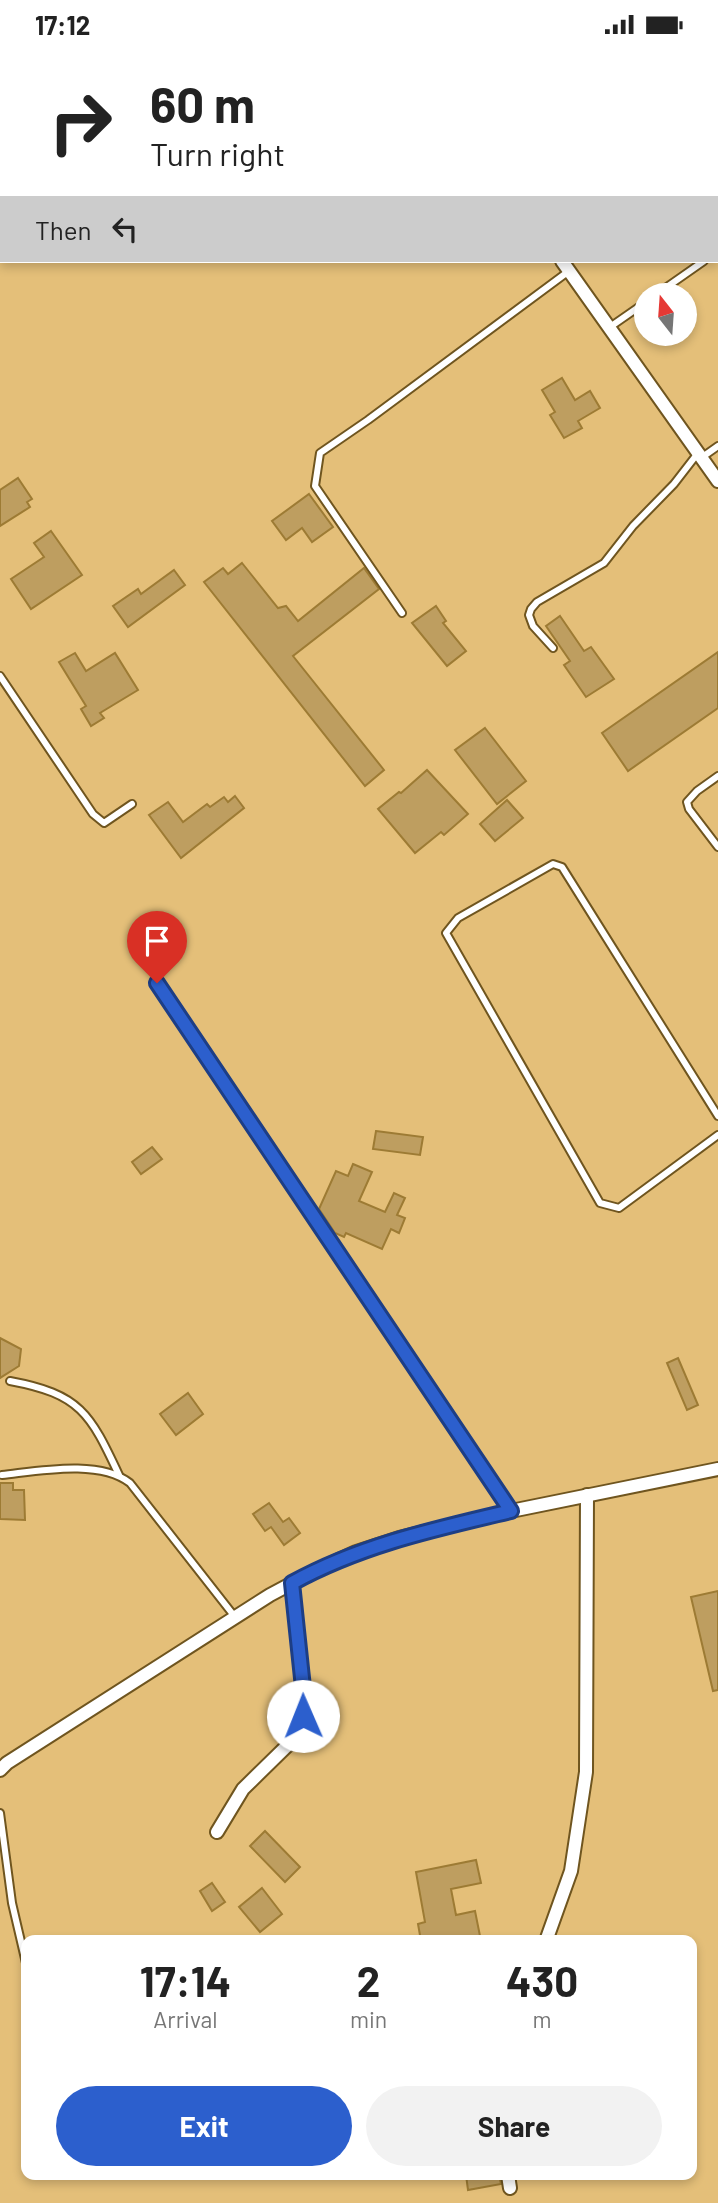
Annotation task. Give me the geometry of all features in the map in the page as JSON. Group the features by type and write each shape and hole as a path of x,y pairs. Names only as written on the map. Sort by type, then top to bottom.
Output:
{"street":[{"path":"565,266 718,481"},
{"path":"157,983 511,1511"},
{"path":"2,1763 292,1583 356,1552 399,1538 511,1511 718,1469"},
{"path":"548,1935 570,1871 586,1772 587,1495"},
{"path":"217,1832 243,1789 290,1742 300,1728 304,1697 292,1583"}],"lane":[{"path":"673,283 701,263"},
{"path":"402,613 315,486 320,453 368,420 565,266"},
{"path":"610,327 634,310"},
{"path":"553,648 533,626 529,615 531,609 537,602 604,563 633,526 700,455 718,446"},
{"path":"0,676 93,814 104,823 132,804"},
{"path":"718,776 687,802 689,809 718,847"},
{"path":"718,1116 562,867 554,864 458,918 446,933 600,1203 619,1209 718,1135"},
{"path":"10,1381 34,1385 62,1395 81,1409 99,1433 119,1475"},
{"path":"2,1475 48,1469 100,1470 119,1475 130,1483 235,1617"},
{"path":"0,1813 12,1903 21,1942"}],"building":[{"path":"562,378 575,400 590,391 600,408 578,421 582,428 564,438 550,415 555,412 542,390"},
{"path":"18,478 32,499 27,502 30,507 0,526 0,490"},
{"path":"309,494 333,527 312,542 302,528 286,540 272,521"},
{"path":"51,531 82,575 31,609 11,579 44,557 34,543"},
{"path":"242,563 278,608 286,606 298,621 364,568 379,589 293,656 384,770 365,786 204,582 223,568 228,574"},
{"path":"174,570 185,585 128,627 113,606 138,589 141,594"},
{"path":"436,606 446,621 443,623 466,651 447,666 412,623"},
{"path":"560,616 584,651 591,647 614,679 586,697 564,665 570,661 546,626"},
{"path":"718,652 718,708 628,771 602,733"},
{"path":"75,653 86,671 115,653 138,690 100,713 104,718 91,726 81,709 86,706 59,662"},
{"path":"485,728 526,781 497,804 455,750"},
{"path":"427,770 468,814 444,835 441,832 415,853 378,809"},
{"path":"235,796 244,808 181,858 149,815 168,802 183,822 207,804 210,807 224,797 228,802"},
{"path":"507,800 523,818 495,841 480,824"},
{"path":"376,1131 423,1137 420,1155 373,1149"},
{"path":"152,1147 162,1159 141,1174 132,1162"},
{"path":"353,1164 372,1172 359,1201 385,1212 394,1193 405,1198 397,1215 405,1218 399,1233 391,1229 382,1249 346,1233 344,1237 335,1233 319,1209 336,1171 348,1176"},
{"path":"0,1338 21,1349 19,1366 0,1378"},
{"path":"678,1358 698,1405 687,1410 667,1363"},
{"path":"188,1393 203,1414 176,1435 160,1414"},
{"path":"0,1483 13,1483 13,1490 24,1490 25,1520 0,1519"},
{"path":"269,1503 283,1522 289,1518 300,1533 284,1545 271,1527 265,1531 253,1514"},
{"path":"718,1591 718,1690 713,1691 691,1597"},
{"path":"265,1831 300,1867 285,1882 250,1846"},
{"path":"476,1860 481,1883 451,1889 456,1915 475,1911 480,1935 420,1935 418,1924 425,1922 416,1872"},
{"path":"212,1883 225,1902 212,1911 200,1891"},
{"path":"262,1888 282,1914 260,1932 239,1907"},
{"path":"467,2180 500,2180 501,2184 468,2190"}],"route":[{"path":"157,983 511,1511 399,1538 356,1552 292,1583 304,1697 303,1716"}]}
